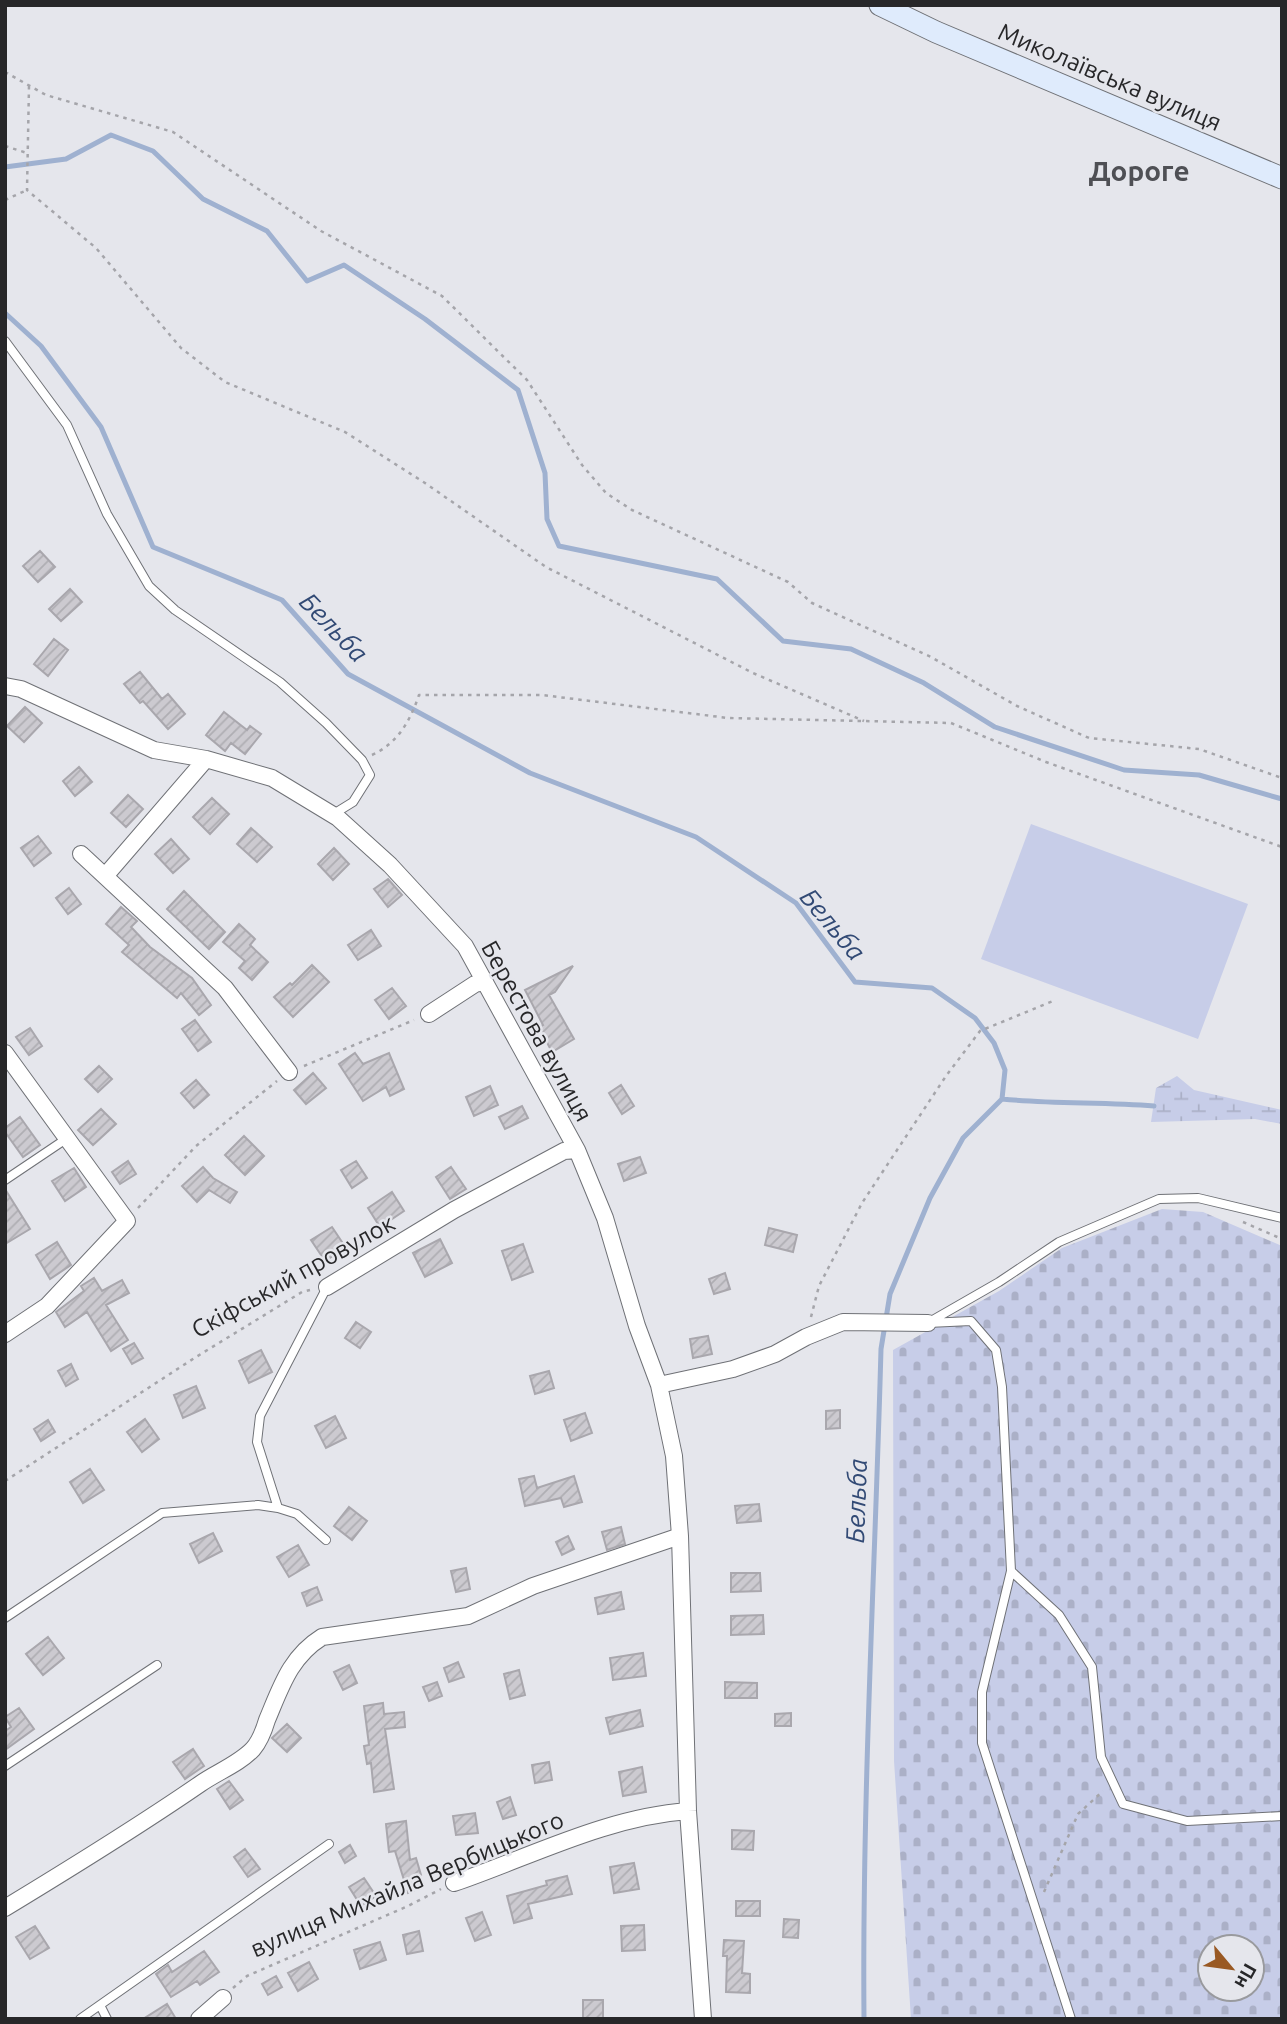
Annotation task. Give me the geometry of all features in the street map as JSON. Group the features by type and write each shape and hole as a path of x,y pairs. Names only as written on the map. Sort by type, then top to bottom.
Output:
{"street":[{"name":"Миколаївська вулиця","path":"880,5 936,32 1282,178"},
{"name":"Берестова вулиця","path":"5,686 21,689 154,750 206,759 272,778 332,815 390,864 465,946 577,1150 605,1218 637,1326 659,1385 674,1456 680,1536"},
{"path":"106,875 206,759"},
{"path":"81,854 225,988 289,1072"},
{"path":"429,1014 475,984 485,982"},
{"path":"5,1053 127,1221 47,1306 5,1334"},
{"name":"Скіфський провулок","path":"327,1287 466,1203 564,1151 577,1150"},
{"path":"659,1385 733,1369 775,1354 806,1337 844,1322 928,1323"},
{"path":"5,1908 129,1833 244,1757 262,1733 286,1675 305,1647 322,1637 468,1616 533,1586 680,1536 688,1811 704,2019"},
{"name":"вулиця Михайла Вербицького","path":"454,1883 587,1832 668,1813 688,1811"},
{"path":"199,2019 223,1998"}],"lane":[{"path":"5,341 67,425 107,514 149,586 175,610 280,682 362,760 370,775 353,802 332,815"},
{"path":"5,1180 66,1139"},
{"path":"928,1323 999,1282 1059,1242 1159,1199 1198,1198 1282,1218"},
{"path":"278,1508 257,1442 261,1416 327,1287"},
{"path":"928,1323 971,1321 996,1350 1002,1387 1011,1571 982,1692 982,1743 1071,2019"},
{"path":"5,1618 162,1513 258,1505 278,1508 298,1514 326,1540"},
{"path":"1011,1571 1059,1615 1092,1667 1101,1757 1124,1804 1187,1821 1282,1816"},
{"path":"5,1766 157,1665"},
{"path":"79,2019 329,1844"},
{"path":"100,2006 107,2019"}],"path":[{"path":"5,72 46,95 173,132 321,230 442,296 527,380 582,465 606,493 632,510 788,582 813,603 932,657 1017,706 1088,738 1199,749 1282,778"},
{"path":"27,190 29,86"},
{"path":"5,146 27,154"},
{"path":"5,200 27,190"},
{"path":"27,190 96,247 181,348 225,382 345,432 425,483 546,567 753,673 864,720"},
{"path":"362,760 391,744 412,716 419,695 542,695 729,718 951,723 1046,762 1282,847"},
{"path":"806,1337 819,1286 862,1203 946,1076 980,1031 1053,1001"},
{"path":"127,1221 196,1146 289,1072 429,1014"},
{"name":"Скіфський провулок","path":"5,1481 245,1326 302,1292 327,1287"},
{"path":"1036,1913 1078,1814 1113,1782"},
{"name":"вулиця Михайла Вербицького","path":"223,1998 247,1976 408,1906 454,1883"}],"green space":[{"path":"1031,824 1248,904 1198,1039 981,959"},
{"path":"1177,1076 1194,1090 1282,1110 1282,1124 1255,1119 1151,1122 1156,1088"},
{"path":"1162,1209 1203,1212 1282,1246 1282,2019 911,2019 894,1761 893,1350 999,1291 1062,1248"}],"building":[{"path":"40,551 55,567 38,582 23,566"},
{"path":"70,589 82,602 61,621 49,609"},
{"path":"54,639 68,650 48,676 34,664"},
{"path":"140,672 162,699 168,694 185,714 168,729 124,684"},
{"path":"25,707 42,723 24,742 7,726"},
{"path":"224,712 247,730 250,726 261,734 245,754 231,743 225,751 206,735"},
{"path":"79,767 92,782 75,796 63,781"},
{"path":"128,795 143,809 126,827 111,813"},
{"path":"212,798 229,814 210,834 193,817"},
{"path":"251,828 272,847 257,862 237,844"},
{"path":"38,836 51,853 34,866 21,848"},
{"path":"171,839 189,859 173,873 155,854"},
{"path":"334,848 349,864 333,880 318,864"},
{"path":"388,879 402,895 388,907 374,889"},
{"path":"69,888 81,904 68,914 56,898"},
{"path":"184,891 225,932 209,949 167,909"},
{"path":"121,907 137,921 131,927 150,947 192,978 211,1005 199,1015 181,993 177,998 122,952 129,945 106,924"},
{"path":"239,924 255,939 250,945 268,962 252,980 239,968 245,961 223,942"},
{"path":"371,930 381,946 358,960 348,945"},
{"path":"312,965 329,982 293,1017 274,997 290,983 292,985"},
{"path":"573,966 555,992 549,995 574,1039 552,1052 539,1027 543,1025 525,990"},
{"path":"392,988 406,1006 389,1019 375,1000"},
{"path":"195,1020 211,1042 198,1051 182,1029"},
{"path":"30,1028 42,1046 29,1055 16,1037"},
{"path":"355,1053 363,1064 389,1053 404,1089 390,1096 386,1087 363,1101 339,1064"},
{"path":"99,1066 112,1079 98,1092 85,1079"},
{"path":"313,1073 326,1088 306,1104 294,1090"},
{"path":"196,1080 209,1095 194,1108 181,1093"},
{"path":"621,1085 634,1106 622,1114 609,1093"},
{"path":"490,1086 498,1105 474,1116 466,1097"},
{"path":"522,1106 528,1118 505,1129 499,1117"},
{"path":"101,1109 116,1124 93,1145 78,1130"},
{"path":"20,1117 40,1145 23,1157 5,1132 5,1128"},
{"path":"244,1136 264,1156 245,1175 225,1155"},
{"path":"640,1157 646,1173 624,1181 618,1164"},
{"path":"128,1161 136,1174 120,1184 112,1172"},
{"path":"356,1161 367,1178 352,1188 341,1170"},
{"path":"203,1167 213,1178 237,1192 230,1203 209,1190 197,1202 182,1186"},
{"path":"451,1167 466,1189 450,1199 436,1177"},
{"path":"74,1168 86,1187 65,1201 52,1181"},
{"path":"5,1189 30,1229 5,1244"},
{"path":"392,1192 404,1211 380,1227 368,1208"},
{"path":"332,1227 346,1248 325,1261 311,1240"},
{"path":"769,1228 797,1235 793,1252 765,1245"},
{"path":"440,1239 452,1263 425,1277 413,1253"},
{"path":"57,1242 71,1265 50,1279 36,1255"},
{"path":"523,1244 533,1272 512,1280 502,1251"},
{"path":"725,1273 730,1289 714,1294 709,1279"},
{"path":"94,1278 102,1291 122,1280 129,1293 106,1305 128,1340 111,1351 87,1312 65,1327 56,1312 84,1291 81,1286"},
{"path":"356,1322 371,1332 360,1348 345,1338"},
{"path":"708,1336 712,1354 693,1358 690,1339"},
{"path":"134,1343 143,1358 132,1364 123,1349"},
{"path":"261,1350 272,1372 249,1383 239,1361"},
{"path":"71,1364 78,1379 66,1386 58,1371"},
{"path":"549,1371 554,1388 535,1394 530,1376"},
{"path":"196,1386 205,1408 183,1418 174,1395"},
{"path":"840,1410 840,1428 826,1429 826,1411"},
{"path":"585,1413 592,1433 571,1441 564,1420"},
{"path":"335,1416 346,1438 326,1448 315,1426"},
{"path":"145,1419 159,1439 142,1452 127,1432"},
{"path":"48,1420 55,1432 41,1441 34,1429"},
{"path":"90,1469 104,1490 83,1503 70,1482"},
{"path":"534,1476 537,1488 574,1476 582,1502 564,1507 561,1498 525,1506 519,1479"},
{"path":"759,1504 761,1521 737,1523 735,1506"},
{"path":"349,1507 367,1521 352,1540 334,1526"},
{"path":"621,1527 625,1544 607,1550 602,1532"},
{"path":"213,1533 222,1551 199,1563 190,1544"},
{"path":"568,1536 574,1549 562,1555 556,1542"},
{"path":"298,1545 309,1565 289,1577 277,1557"},
{"path":"466,1568 470,1589 456,1592 451,1571"},
{"path":"731,1573 760,1573 761,1591 731,1592"},
{"path":"317,1587 322,1600 307,1606 302,1593"},
{"path":"621,1592 624,1609 598,1614 595,1598"},
{"path":"763,1615 764,1634 731,1635 731,1616"},
{"path":"48,1637 64,1658 43,1675 26,1654"},
{"path":"643,1653 646,1676 613,1680 610,1658"},
{"path":"458,1662 464,1677 449,1682 444,1668"},
{"path":"349,1665 357,1683 343,1690 334,1672"},
{"path":"519,1670 525,1695 510,1699 504,1674"},
{"path":"437,1682 442,1696 429,1701 423,1687"},
{"path":"725,1682 757,1683 757,1698 725,1698"},
{"path":"383,1703 384,1714 404,1712 405,1727 385,1729 394,1789 374,1792 371,1763 367,1764 364,1746 369,1745 364,1706"},
{"path":"19,1708 34,1729 5,1750 5,1731 11,1727 5,1717"},
{"path":"640,1710 643,1726 610,1734 606,1718"},
{"path":"791,1713 791,1726 775,1726 775,1714"},
{"path":"287,1724 301,1738 287,1752 272,1738"},
{"path":"193,1749 204,1766 185,1779 173,1762"},
{"path":"549,1762 552,1780 535,1783 532,1765"},
{"path":"642,1767 646,1792 623,1796 619,1772"},
{"path":"229,1781 243,1800 230,1809 217,1789"},
{"path":"510,1797 516,1815 503,1819 497,1802"},
{"path":"475,1813 478,1833 456,1835 453,1816"},
{"path":"406,1821 410,1860 416,1858 421,1875 413,1878 414,1891 408,1893 395,1851 389,1852 386,1824"},
{"path":"732,1830 754,1831 753,1850 732,1849"},
{"path":"350,1845 356,1856 345,1863 339,1852"},
{"path":"245,1849 260,1869 248,1877 234,1857"},
{"path":"634,1863 639,1889 614,1893 610,1867"},
{"path":"567,1876 572,1894 528,1904 532,1918 514,1923 507,1896 547,1885 546,1881"},
{"path":"364,1878 376,1896 361,1906 349,1887"},
{"path":"736,1901 760,1901 760,1916 736,1916"},
{"path":"482,1912 491,1935 475,1941 466,1918"},
{"path":"784,1919 799,1920 798,1938 783,1937"},
{"path":"644,1925 645,1950 622,1951 621,1926"},
{"path":"35,1926 49,1948 30,1959 16,1937"},
{"path":"419,1931 423,1951 407,1954 403,1935"},
{"path":"724,1940 744,1941 742,1973 750,1974 750,1993 726,1992 727,1956 723,1956"},
{"path":"380,1942 386,1960 360,1969 354,1950"},
{"path":"204,1951 219,1972 200,1985 197,1981 171,1997 156,1974 168,1965 172,1972"},
{"path":"309,1962 318,1979 298,1991 288,1973"},
{"path":"276,1976 282,1987 268,1995 262,1984"},
{"path":"583,2000 603,2000 603,2019 583,2019"},
{"path":"167,2004 176,2019 143,2019"}],"waterway":[{"path":"5,167 66,159 111,135 153,151 203,199 267,231 307,281 344,265 425,319 518,390 545,473 547,519 559,546 717,579 783,641 851,649 924,683 995,727 1124,770 1199,775 1282,799"},
{"name":"Бельба","path":"5,313 41,346 101,427 153,547 282,600 348,674 530,773 696,837 796,903 855,982 932,988 975,1018 994,1043 1005,1070 1002,1099 963,1138 930,1198 890,1294 881,1349 867,1767 864,2019"},
{"path":"1002,1099 1154,1106"}],"district":[{"name":"Дороге","path":"1139,170"}]}
